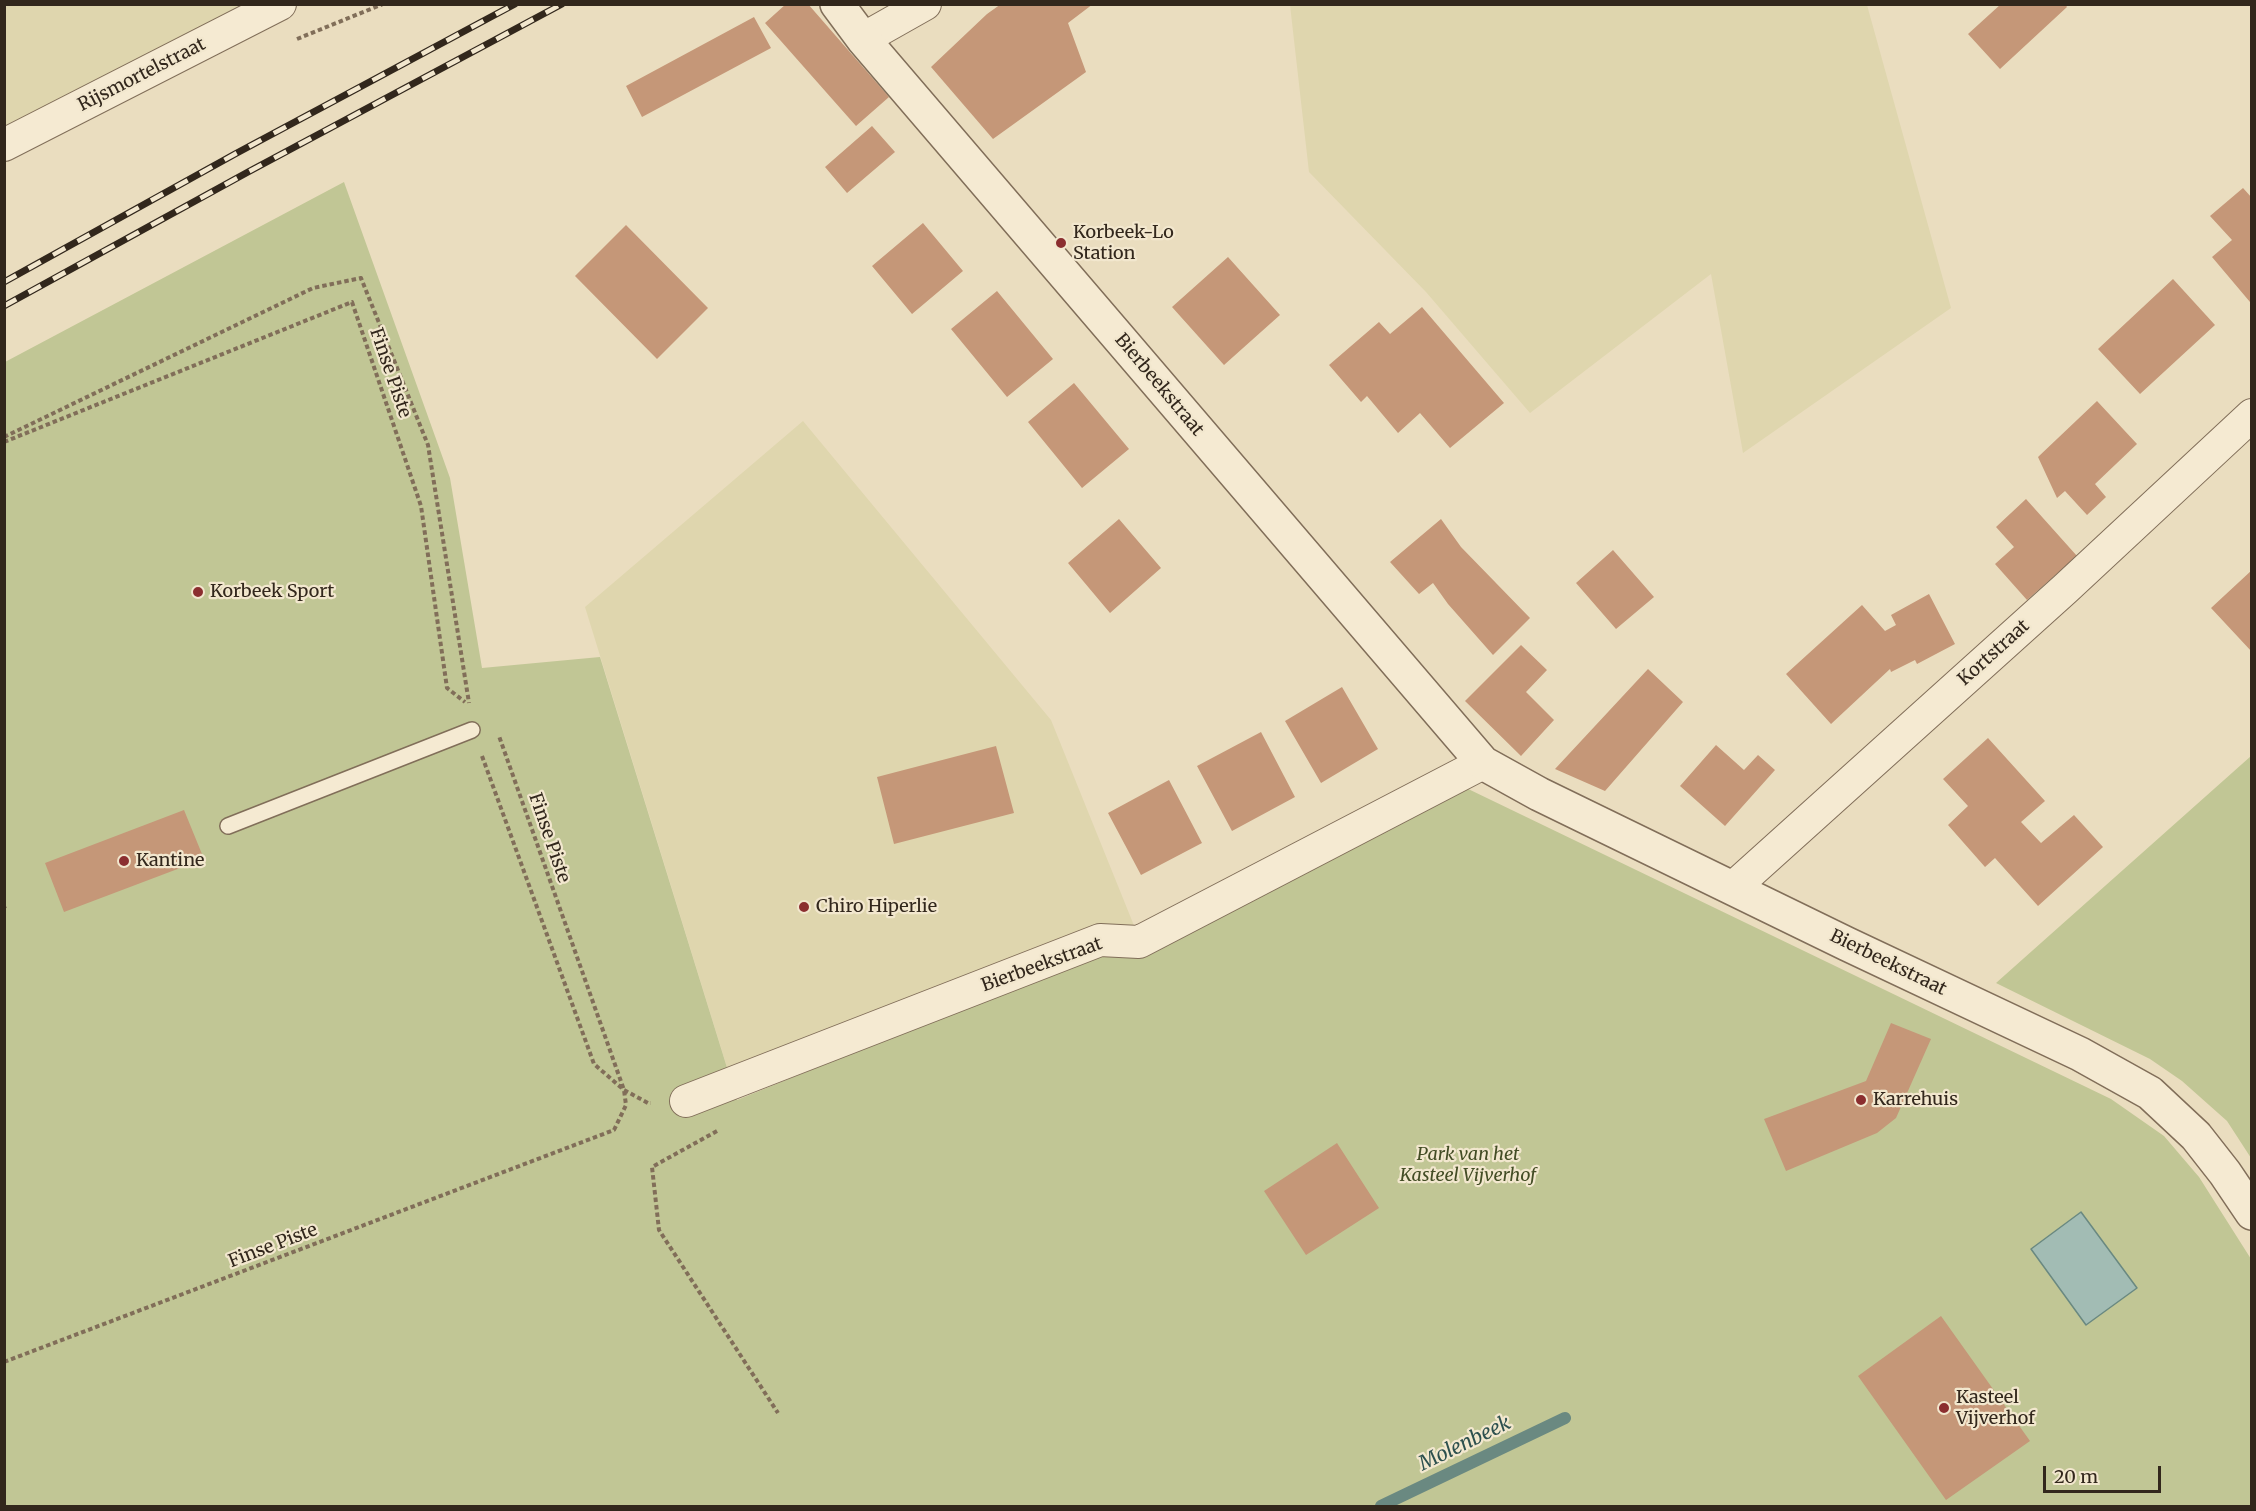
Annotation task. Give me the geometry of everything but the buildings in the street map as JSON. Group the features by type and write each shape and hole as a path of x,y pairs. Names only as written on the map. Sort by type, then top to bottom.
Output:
{"street":[{"name":"Rijsmortelstraat","path":"4,145 280,4"},
{"name":"Bierbeekstraat","path":"837,4 863,39 1483,763 1539,794 2080,1054 2150,1093 2196,1136 2252,1213"},
{"path":"863,39 925,4"},
{"name":"Kortstraat","path":"1734,887 2074,581 2252,415"},
{"name":"Bierbeekstraat","path":"686,1101 1100,940 1139,942 1483,763"}],"lane":[{"path":"228,826 472,730"}],"path":[{"path":"4,437 313,288 361,278 428,445 472,730 594,1064 624,1090 648,1103 686,1101"},
{"name":"Finse Piste","path":"4,442 352,302 421,506 447,688 469,705"},
{"name":"Finse Piste","path":"4,1362 614,1130 626,1105 624,1090 495,726"},
{"path":"722,1128 652,1167 659,1230 778,1413"}],"shaded area":[{"path":"5,5 249,5 5,131"},
{"path":"1290,5 1867,5 1951,308 1743,453 1711,274 1530,413 1426,292 1309,172"},
{"path":"803,421 1051,720 1137,933 730,1077 585,607"}],"green space":[{"name":"Park van het Kasteel Vijverhof","path":"344,182 450,478 482,668 600,657 737,1100 1114,947 1462,786 2111,1099 2164,1136 2199,1177 2251,1259 2251,1506 5,1506 5,362"},
{"path":"2251,756 2251,1158 2227,1121 2182,1081 2150,1059 1996,983"}],"water":[{"path":"2081,1212 2137,1288 2086,1325 2031,1249"}],"waterway":[{"name":"Molenbeek","path":"1381,1506 1565,1418"}],"railway":[{"path":"4,282 235,154 515,4"},
{"path":"4,306 562,4"}],"place":[{"name":"Korbeek-Lo Station","path":"1061,243"},
{"name":"Korbeek Sport","path":"198,592"},
{"name":"Kantine","path":"124,861"},
{"name":"Chiro Hiperlie","path":"804,907"},
{"name":"Karrehuis","path":"1861,1100"},
{"name":"Kasteel Vijverhof","path":"1944,1408"}]}
